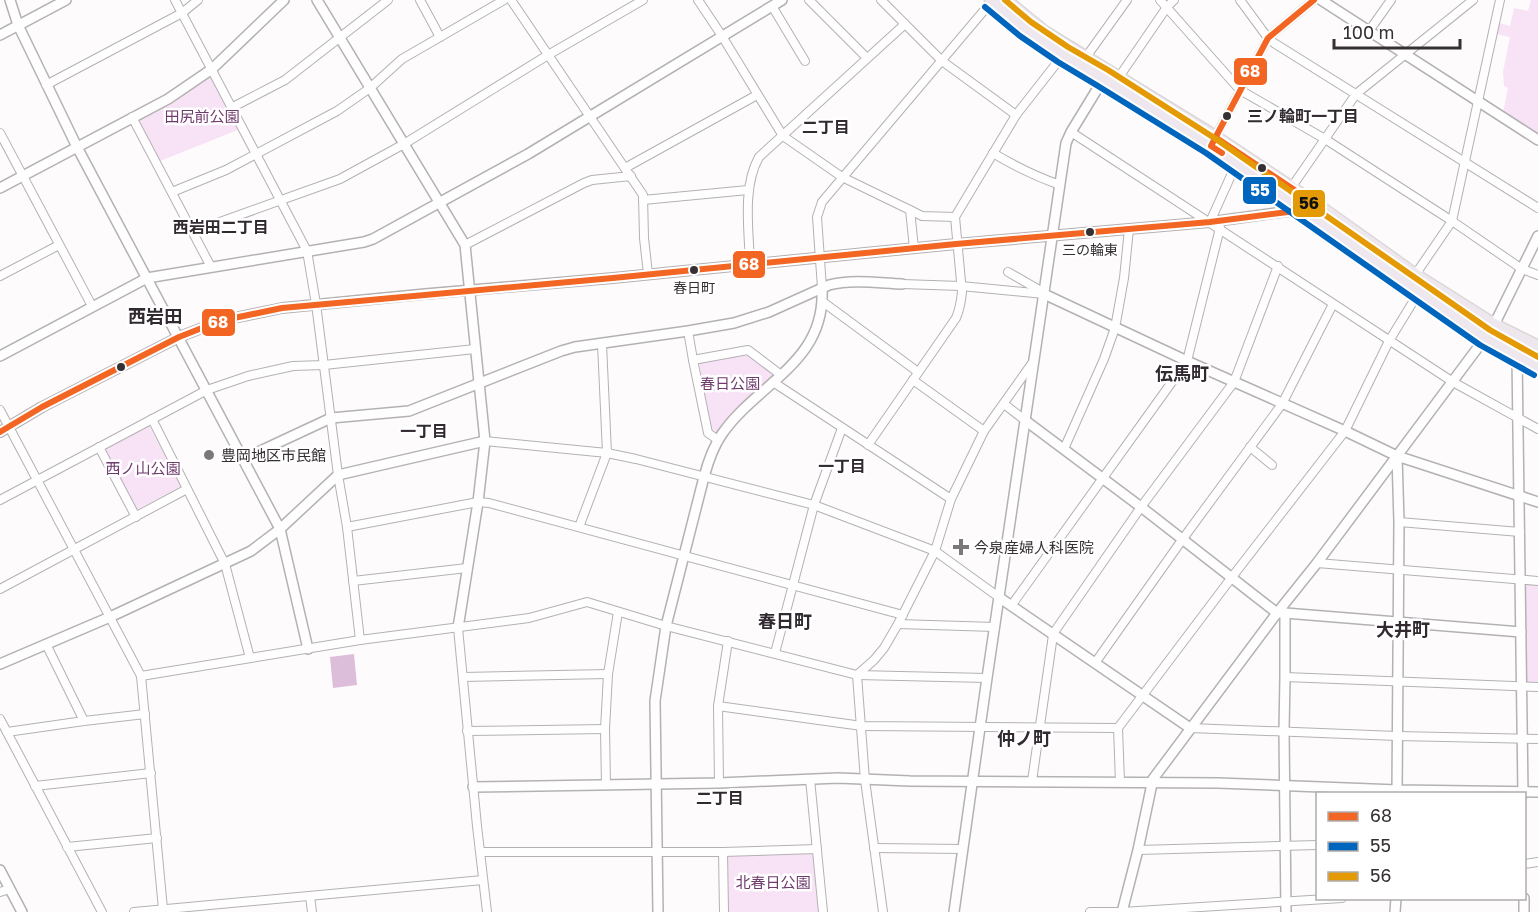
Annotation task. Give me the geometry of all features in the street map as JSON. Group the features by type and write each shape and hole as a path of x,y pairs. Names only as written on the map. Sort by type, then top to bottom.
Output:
{"highway":[{"path":"1005,0 1044,32 1086,57 1110,76 1291,188 1309,207 1419,292 1485,338 1538,367"},
{"path":"991,1 1063,55 1110,76"},
{"path":"1213,141 1236,162 1494,325 1538,347"}],"street":[{"path":"10,0 18,25 77,147 280,529 308,649"},
{"path":"0,35 66,0"},
{"path":"176,0 308,251 347,527 360,640"},
{"path":"46,85 182,13 198,0"},
{"path":"0,188 168,99 212,69 284,0"},
{"path":"318,0 465,245 485,441 458,628 487,912"},
{"path":"233,107 285,80 388,0"},
{"path":"420,0 440,37"},
{"path":"172,192 226,170 337,111 370,88 402,59 504,0"},
{"path":"511,0 643,195 648,274"},
{"path":"192,232 340,179 404,144 642,0"},
{"path":"698,0 783,136 842,177 922,216 955,217"},
{"path":"0,356 147,278 363,242 373,238 528,154 782,0"},
{"path":"809,0 867,58"},
{"path":"881,0 942,61 1016,115"},
{"path":"1086,57 1127,0"},
{"path":"1160,0 1240,90 1325,139 1522,269 1538,275"},
{"path":"954,912 1066,143 1071,132 1110,76 1174,0"},
{"path":"1240,0 1268,38 1538,208"},
{"path":"1213,141 1268,38 1314,0"},
{"path":"1321,0 1538,140"},
{"path":"1369,31 1391,0"},
{"path":"1291,188 1356,94 1473,0"},
{"path":"1415,275 1452,221 1500,0"},
{"path":"658,912 655,701 666,626 710,456 718,440 736,417 804,352 811,341 820,318 823,302 817,217 820,206 991,1"},
{"path":"772,6 805,61"},
{"path":"750,264 748,190 751,174 759,158 905,24"},
{"path":"868,445 956,318 961,303 961,286 955,217 1016,115 1063,55"},
{"path":"625,168 757,95"},
{"path":"132,117 211,267"},
{"path":"1071,132 1453,382 1538,429"},
{"path":"0,133 92,306"},
{"path":"993,153 1017,168 1060,185"},
{"path":"1210,222 1236,162"},
{"path":"465,245 584,183 631,176"},
{"path":"643,200 748,190"},
{"path":"0,432 42,407 179,337 234,318 282,308 1210,222 1309,207"},
{"path":"910,210 914,248"},
{"path":"1011,606 1187,361 1220,228"},
{"path":"1064,449 1104,359 1115,328 1130,229"},
{"path":"1122,912 1153,779 1190,728 1281,613 1485,338 1494,325 1538,236"},
{"path":"0,276 59,245"},
{"path":"1032,781 1053,635 1141,507 1234,382 1278,266"},
{"path":"1008,272 1044,294 1115,328 1397,456 1538,502"},
{"path":"243,459 331,418 409,411 561,351 575,347 688,332 746,320 837,283 855,281 961,286 1044,294"},
{"path":"1120,782 1118,728 1345,431 1389,341 1419,292"},
{"path":"823,302 918,372"},
{"path":"1095,663 1282,404 1333,304"},
{"path":"688,332 708,433 718,440"},
{"path":"579,527 607,453 602,344"},
{"path":"0,500 207,390 248,376 293,366 324,365 476,349"},
{"path":"693,360 748,350 781,375"},
{"path":"1517,357 1523,792"},
{"path":"857,675 874,660 898,624 935,552 951,499 984,431 1034,361"},
{"path":"913,380 984,431"},
{"path":"773,382 951,499"},
{"path":"1004,404 1281,613 1521,632"},
{"path":"0,410 141,676 163,909"},
{"path":"152,419 225,564 250,658"},
{"path":"775,653 814,505 842,428"},
{"path":"0,664 110,618 251,551 280,529 338,475 485,441 607,453 636,459 814,505 935,552 1190,728 1538,739"},
{"path":"99,447 136,517"},
{"path":"1250,447 1272,465"},
{"path":"473,787 719,783 838,778 1218,783 1397,792 1399,522 1397,456"},
{"path":"0,589 187,489"},
{"path":"347,527 478,502 489,502 903,615"},
{"path":"1399,522 1520,532"},
{"path":"1317,563 1538,581"},
{"path":"353,581 468,568"},
{"path":"141,676 360,640 529,618 587,602 666,626 857,675 987,678"},
{"path":"606,785 605,729 608,674 618,612"},
{"path":"1281,613 1286,677 1284,731 1286,907"},
{"path":"898,624 995,627"},
{"path":"719,783 718,706 728,641"},
{"path":"46,644 84,721"},
{"path":"463,677 608,674"},
{"path":"857,675 865,780 883,912"},
{"path":"1286,677 1538,687"},
{"path":"718,706 862,726 1118,728"},
{"path":"7,732 145,714"},
{"path":"0,719 102,912"},
{"path":"467,730 605,729"},
{"path":"35,786 151,773"},
{"path":"810,779 824,912"},
{"path":"67,847 158,838"},
{"path":"1138,849 1316,845"},
{"path":"874,848 963,849"},
{"path":"481,852 723,852 816,849"},
{"path":"723,852 724,912"},
{"path":"0,870 5,891 22,912"},
{"path":"134,912 483,879"},
{"path":"310,896 312,912"},
{"path":"1090,912 1286,907 1330,900"}],"green space":[{"path":"1531,0 1538,0 1538,134 1503,112 1508,88 1504,86 1503,72 1510,37 1496,34 1499,23 1510,26 1514,8 1528,11"},
{"name":"田尻前公園","path":"211,76 240,129 160,161 140,123 141,119 172,104"},
{"name":"春日公園","path":"749,355 776,374 716,433 711,429 699,362"},
{"name":"西ノ山公園","path":"149,426 181,486 136,510 104,450"},
{"path":"1528,585 1538,586 1538,685 1526,682 1524,588"},
{"name":"北春日公園","path":"811,853 814,856 818,912 727,912 726,855"}],"shaded area":[{"path":"354,654 357,685 333,688 330,657"}],"transit line":[{"name":"56","path":"1005,0 1031,22 1068,47 1216,139 1490,330 1538,357"},
{"name":"68","path":"1222,153 1211,146 1268,38 1314,0"},
{"name":"55","path":"985,7 1020,36 1058,62 1206,153 1480,345 1534,375"},
{"name":"68","path":"0,432 42,407 179,337 234,318 282,308 1210,222 1304,210 1314,203 1215,137"}],"place":[{"name":"三の輪東","path":"1090,232"},
{"name":"春日町","path":"694,270"},
{"name":"豊岡地区市民館","path":"209,455"},
{"name":"今泉産婦人科医院","path":"961,547"}],"district":[{"name":"三ノ輪町一丁目","path":"1303,116"},
{"name":"二丁目","path":"826,127"},
{"name":"西岩田二丁目","path":"221,227"},
{"name":"西岩田","path":"155,316"},
{"name":"伝馬町","path":"1182,373"},
{"name":"一丁目","path":"424,431"},
{"name":"一丁目","path":"842,466"},
{"name":"春日町","path":"785,621"},
{"name":"大井町","path":"1403,629"},
{"name":"仲ノ町","path":"1024,738"},
{"name":"二丁目","path":"720,798"}]}
